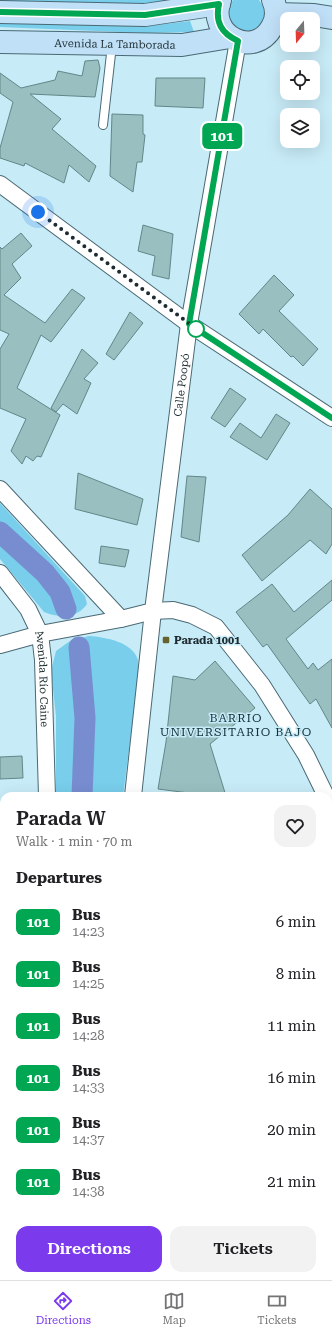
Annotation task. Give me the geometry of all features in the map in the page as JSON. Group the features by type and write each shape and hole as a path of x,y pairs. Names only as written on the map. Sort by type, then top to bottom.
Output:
{"main road":[{"path":"0,12 145,15 219,2 217,13 219,22 223,30 234,39"},
{"path":"275,7 332,18"},
{"name":"Avenida La Tamborada","path":"0,42 182,45 234,39 247,42 256,41 264,37 275,23 275,7"}],"street":[{"name":"Calle Poopó","path":"133,792 153,611 189,324 234,39"},
{"path":"0,184 189,324 332,418"},
{"path":"0,489 121,619"},
{"name":"Avenida Río Caine","path":"0,573 28,609 40,634 43,660 47,792"},
{"path":"0,645 40,634 121,619 153,611 173,610 192,615 216,628 262,685 306,755 324,792"}],"lane":[{"path":"103,126 112,44"}],"shaded area":[{"path":"0,0 169,0 132,5 0,2"},
{"path":"233,0 259,0 264,9 264,17 255,29 248,31 241,30 234,26 228,13 229,6"},
{"path":"190,21 194,32 146,33 0,27 0,22 149,26"},
{"path":"0,503 85,596 87,604 83,609 73,615 67,616 44,612 0,559"},
{"path":"89,636 110,639 125,645 135,654 138,660 139,673 124,792 56,792 56,716 51,671 56,651 70,641"}],"building":[{"path":"98,60 100,68 95,97 30,94 61,119 52,129 96,166 89,182 69,165 64,183 25,163 24,166 0,158 0,148 13,102 0,93 0,73 21,88 55,80 58,71 82,76 85,61"},
{"path":"156,78 205,78 203,108 155,106"},
{"path":"112,114 143,115 143,134 145,135 142,162 137,162 133,192 110,176"},
{"path":"143,225 173,234 169,279 152,275 155,256 138,251"},
{"path":"21,233 32,246 12,264 21,278 4,295 45,323 72,289 85,298 51,342 41,335 17,388 60,415 41,457 37,456 33,461 26,456 22,464 11,451 26,419 0,408 0,349 9,334 0,330 0,247 2,249"},
{"path":"274,275 294,295 279,311 318,349 303,366 293,356 291,357 263,329 259,334 239,314"},
{"path":"130,312 143,323 114,360 106,354"},
{"path":"82,349 98,363 84,379 91,383 77,414 63,404 56,412 51,408"},
{"path":"230,388 246,399 225,427 211,418"},
{"path":"276,414 290,423 267,460 230,437 240,423 261,438"},
{"path":"78,473 143,499 137,525 75,509"},
{"path":"187,476 206,477 199,542 181,537"},
{"path":"310,489 332,509 332,544 326,554 310,540 262,581 242,555 288,515"},
{"path":"101,546 129,550 125,567 99,563"},
{"path":"332,580 332,600 286,639 308,669 313,663 318,670 332,659 332,728 316,699 310,704 267,644 263,647 236,612 272,584 294,612"},
{"path":"215,661 255,708 210,744 225,792 181,792 158,789 166,742 173,676 195,680"},
{"path":"22,756 23,778 0,779 0,757"}],"waterway":[{"path":"0,532 45,573 60,592 66,609"},
{"path":"79,647 85,718 82,792"}],"bus line":[{"name":"101","path":"0,12 145,15 219,4 217,13 223,30 230,37 238,41 189,324 332,418"}],"place":[{"name":"Parada 1001","path":"166,640"}],"district":[{"name":"BARRIO UNIVERSITARIO BAJO","path":"236,725"}],"route":[{"path":"38,212 202,333 196,329"}]}
